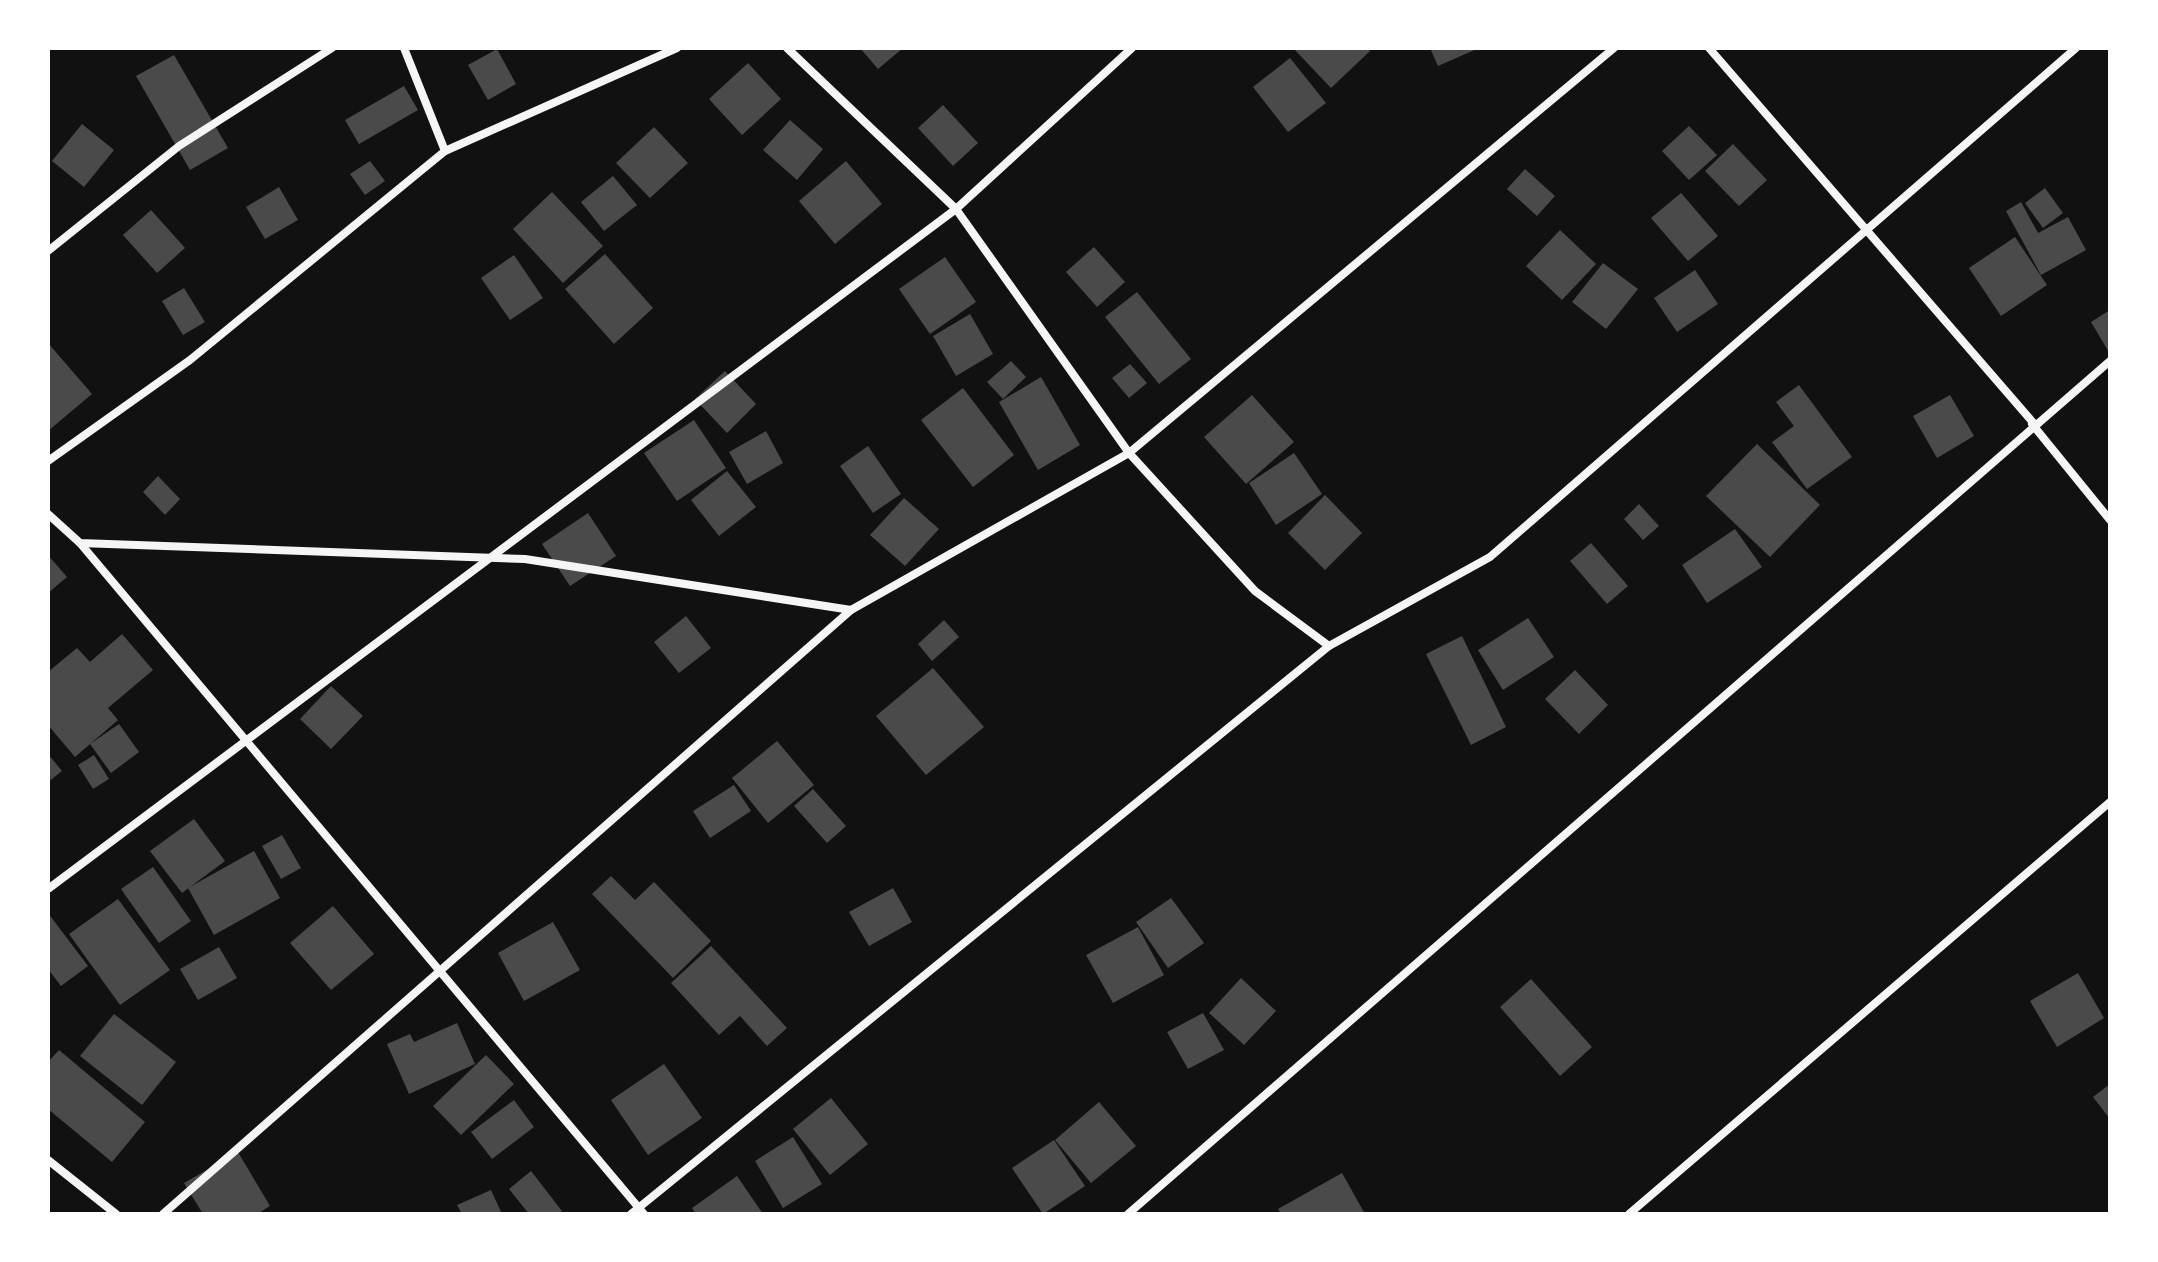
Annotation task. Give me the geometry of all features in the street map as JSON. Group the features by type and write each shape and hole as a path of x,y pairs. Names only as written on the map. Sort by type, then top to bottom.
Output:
{"street":[{"path":"48,251 179,146 332,48"},
{"path":"404,48 445,151"},
{"path":"48,461 190,360 445,151 677,48"},
{"path":"787,48 956,209 1129,453 1255,591 1329,646"},
{"path":"48,889 956,209 1132,48"},
{"path":"163,1214 851,610 1129,453 1614,48"},
{"path":"1709,48 2036,426"},
{"path":"48,514 80,543 638,1212 1329,646 1490,557 2076,48"},
{"path":"1128,1214 2110,361"},
{"path":"2010,397 2110,520"},
{"path":"80,543 525,559 851,610"},
{"path":"1629,1214 2110,802"},
{"path":"48,1160 116,1214"}],"building":[{"path":"860,48 903,48 878,69"},
{"path":"1293,48 1367,48 1370,51 1331,88"},
{"path":"1430,48 1479,48 1438,66"},
{"path":"497,49 516,84 488,100 468,65"},
{"path":"174,55 228,148 190,170 136,76"},
{"path":"1290,58 1326,103 1288,132 1253,87"},
{"path":"748,63 781,99 742,135 709,99"},
{"path":"404,86 418,110 359,144 345,120"},
{"path":"943,105 978,143 953,166 918,128"},
{"path":"790,120 823,149 797,180 763,150"},
{"path":"82,124 114,150 84,187 52,161"},
{"path":"1689,126 1717,155 1689,180 1662,151"},
{"path":"654,127 688,163 650,198 616,163"},
{"path":"1733,144 1767,180 1739,206 1705,171"},
{"path":"370,161 385,181 365,195 350,174"},
{"path":"846,161 882,204 835,244 799,201"},
{"path":"1525,169 1555,196 1537,216 1507,189"},
{"path":"613,176 637,205 604,231 581,202"},
{"path":"279,187 298,220 265,239 246,207"},
{"path":"2045,188 2063,213 2043,228 2025,203"},
{"path":"552,192 603,246 563,283 513,229"},
{"path":"1681,193 1718,236 1688,261 1651,218"},
{"path":"2021,202 2038,233 2068,217 2086,250 2041,275 2006,211"},
{"path":"151,210 185,248 157,273 123,235"},
{"path":"1560,230 1596,264 1562,300 1526,266"},
{"path":"2015,237 2047,285 2001,316 1969,268"},
{"path":"1094,247 1125,282 1097,307 1066,272"},
{"path":"605,254 653,308 614,344 565,289"},
{"path":"514,255 543,298 510,320 481,278"},
{"path":"945,257 976,302 930,334 899,289"},
{"path":"1603,263 1638,289 1606,329 1572,302"},
{"path":"1695,270 1718,304 1677,332 1654,298"},
{"path":"184,288 205,322 183,335 162,301"},
{"path":"1137,292 1191,359 1159,384 1105,317"},
{"path":"2110,310 2110,354 2091,322"},
{"path":"970,314 993,354 956,376 933,336"},
{"path":"48,343 92,394 48,431"},
{"path":"1011,361 1026,377 1003,399 987,382"},
{"path":"1130,364 1147,383 1129,398 1112,378"},
{"path":"725,371 756,404 727,433 695,399"},
{"path":"1041,377 1080,445 1038,470 999,402"},
{"path":"1799,385 1852,457 1807,489 1772,442 1794,426 1776,402"},
{"path":"963,388 1014,455 973,487 921,420"},
{"path":"1252,395 1294,442 1246,484 1204,437"},
{"path":"1950,395 1974,436 1937,458 1913,416"},
{"path":"694,420 726,468 677,501 644,453"},
{"path":"766,431 783,463 747,484 729,452"},
{"path":"1757,444 1820,505 1770,557 1706,496"},
{"path":"868,446 901,494 873,513 840,466"},
{"path":"1294,453 1322,494 1276,525 1249,483"},
{"path":"727,471 756,507 719,536 691,500"},
{"path":"158,476 180,499 165,515 143,492"},
{"path":"1325,495 1362,533 1325,570 1288,533"},
{"path":"904,498 939,529 905,566 870,535"},
{"path":"1639,504 1659,526 1643,540 1624,519"},
{"path":"588,513 616,556 570,586 542,544"},
{"path":"1735,529 1762,567 1707,603 1682,565"},
{"path":"1591,543 1628,586 1607,604 1570,561"},
{"path":"48,555 67,577 48,593"},
{"path":"686,616 711,648 679,673 654,642"},
{"path":"1528,618 1554,657 1503,690 1478,650"},
{"path":"944,620 959,637 932,661 918,644"},
{"path":"122,634 153,670 108,708 118,720 75,757 48,725 48,672 77,648 90,662"},
{"path":"1462,636 1506,727 1471,745 1426,654"},
{"path":"933,668 984,727 926,775 876,716"},
{"path":"1575,670 1608,705 1579,734 1545,699"},
{"path":"331,686 363,716 331,749 300,719"},
{"path":"119,724 139,752 111,773 90,744"},
{"path":"777,741 814,785 768,823 732,778"},
{"path":"48,754 62,771 48,782"},
{"path":"94,755 109,779 93,789 78,765"},
{"path":"734,785 751,811 710,838 693,811"},
{"path":"813,789 846,826 827,843 794,806"},
{"path":"194,819 225,861 182,893 150,851"},
{"path":"282,835 301,868 281,879 262,846"},
{"path":"254,851 280,898 214,935 188,888"},
{"path":"153,867 191,921 159,943 121,889"},
{"path":"611,876 635,900 654,882 711,941 673,978 592,894"},
{"path":"893,888 912,922 869,946 849,912"},
{"path":"1171,898 1204,943 1168,968 1136,922"},
{"path":"118,899 170,970 120,1005 69,934"},
{"path":"333,906 374,954 331,990 290,943"},
{"path":"48,913 88,966 61,986 48,969"},
{"path":"553,922 580,970 524,1001 498,953"},
{"path":"1138,927 1164,975 1113,1003 1086,955"},
{"path":"711,946 787,1028 767,1046 740,1016 719,1035 671,983"},
{"path":"219,947 237,978 198,1000 180,969"},
{"path":"2078,973 2104,1018 2057,1047 2030,1001"},
{"path":"1241,978 1276,1011 1244,1045 1209,1013"},
{"path":"1531,979 1592,1047 1560,1076 1500,1007"},
{"path":"1203,1013 1224,1050 1188,1069 1167,1032"},
{"path":"114,1014 176,1062 142,1105 80,1056"},
{"path":"457,1023 475,1064 409,1094 387,1044 410,1034 414,1042"},
{"path":"59,1050 145,1122 112,1162 48,1109 48,1062"},
{"path":"486,1055 514,1084 461,1135 433,1106"},
{"path":"664,1064 702,1118 648,1155 611,1100"},
{"path":"2110,1084 2110,1119 2093,1097"},
{"path":"831,1098 868,1144 830,1175 793,1129"},
{"path":"514,1100 534,1127 492,1159 471,1132"},
{"path":"1099,1102 1136,1146 1091,1183 1055,1140"},
{"path":"793,1137 822,1184 783,1208 755,1161"},
{"path":"1054,1140 1085,1186 1043,1214 1012,1168"},
{"path":"238,1152 270,1206 257,1214 203,1214 184,1183"},
{"path":"531,1171 562,1211 559,1214 529,1214 509,1189"},
{"path":"1342,1173 1365,1214 1281,1214 1278,1209"},
{"path":"737,1176 763,1214 696,1214 692,1208"},
{"path":"491,1190 502,1214 462,1214 457,1205"}]}
